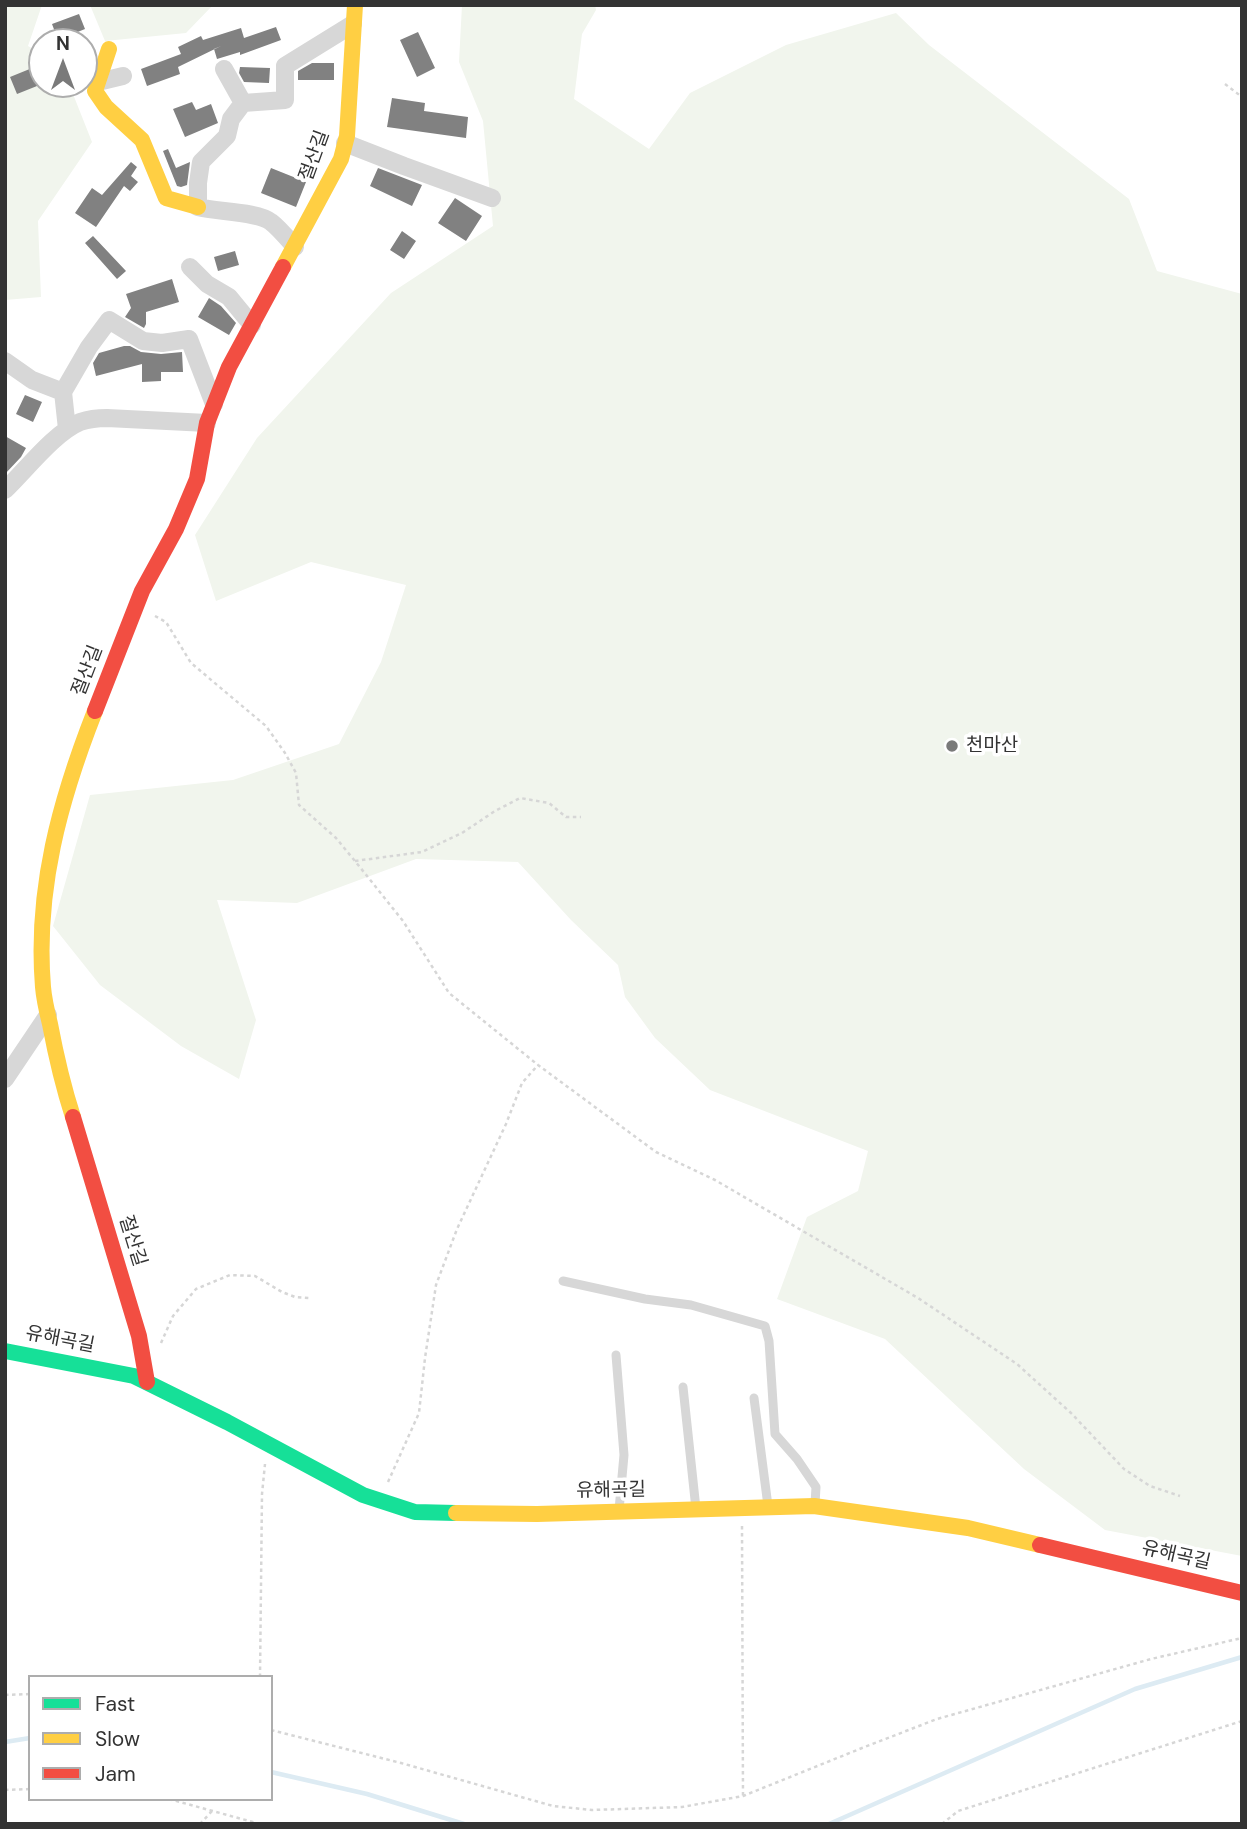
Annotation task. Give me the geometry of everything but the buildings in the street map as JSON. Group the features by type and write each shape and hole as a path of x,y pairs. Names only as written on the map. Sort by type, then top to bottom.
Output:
{"street":[{"name":"절산길","path":"147,1382 139,1336 58,1068 43,989 41,935 45,883 54,836 89,727 142,591 176,529 197,479 207,423 229,367 341,159 347,136 355,5"},
{"path":"198,207 201,162 227,136 231,119 243,103 285,100 285,66 353,24"},
{"path":"98,71 110,49"},
{"path":"224,69 243,103"},
{"path":"98,84 123,76"},
{"path":"98,96 142,140 166,198 212,211 235,212 270,220 295,247"},
{"path":"345,143 492,198"},
{"path":"190,267 207,284 229,297 252,325"},
{"path":"67,429 63,392 89,347 110,320 143,341 162,343 189,339 214,404"},
{"path":"5,361 32,380 63,392"},
{"path":"5,490 59,435 80,422 100,418 207,423"},
{"path":"5,1079 48,1015"},
{"name":"유해곡길","path":"5,1352 134,1376 363,1495 415,1512 537,1514 814,1506 968,1528 1242,1593"}],"lane":[{"path":"563,1281 645,1299 691,1305 765,1326 769,1341 775,1434 797,1459 816,1487 814,1506"},
{"path":"616,1355 624,1455 619,1512"},
{"path":"683,1387 696,1511"},
{"path":"754,1398 768,1508"}],"path":[{"path":"1225,84 1242,97"},
{"path":"136,607 166,622 191,663 266,726 296,773 299,805 336,838 403,920 449,993 538,1065 656,1152 715,1180 918,1298 1017,1364 1071,1413 1124,1469 1150,1486 1180,1496"},
{"path":"355,861 422,852 463,833 495,811 520,799 549,803 566,817 581,817"},
{"path":"379,1500 419,1413 436,1285 457,1229 523,1083 538,1065"},
{"path":"143,1360 160,1345 173,1317 196,1289 230,1275 255,1276 282,1292 309,1298"},
{"path":"260,1675 262,1494 266,1443"},
{"path":"742,1509 743,1796"},
{"path":"273,1731 552,1806 592,1810 682,1807 743,1796 937,1719 1151,1659 1242,1638"},
{"path":"5,1695 28,1694"},
{"path":"942,1824 958,1811 1242,1721"},
{"path":"5,1790 28,1789"},
{"path":"176,1801 260,1824"},
{"path":"200,1824 212,1811"}],"shaded area":[{"path":"5,5 42,5 34,28 28,28 28,98 75,98 92,142 38,221 41,297 5,300"},
{"path":"90,5 213,5 186,33 105,41"},
{"path":"462,5 595,5 596,10 582,34 574,99 649,149 690,93 786,45 896,13 929,45 1129,199 1157,271 1242,294 1242,1556 1105,1530 1024,1469 885,1339 777,1299 807,1217 858,1191 868,1151 710,1090 655,1038 625,997 618,965 571,920 518,862 416,859 297,903 217,900 256,1020 239,1079 181,1046 100,985 53,926 90,795 233,780 339,744 381,662 406,585 311,562 216,601 195,535 257,438 391,293 493,226 483,121 459,62"}],"waterway":[{"path":"829,1824 1135,1689 1242,1657"},
{"path":"5,1742 28,1738"},
{"path":"273,1772 367,1794 464,1824"}],"traffic: fast":[{"path":"5,1351 134,1376 363,1495 415,1512 456,1513"}],"traffic: slow":[{"path":"283,267 341,159 347,136 355,5"},
{"path":"109,49 95,91 106,107 142,140 166,198 198,207"},
{"path":"73,1117 44,996 43,915 61,812 95,711"},
{"path":"456,1513 537,1514 814,1506 968,1528 1040,1545"}],"traffic: jam":[{"path":"95,711 142,591 176,529 197,479 207,423 229,367 283,267"},
{"path":"73,1117 139,1336 147,1382"},
{"path":"1040,1545 1242,1593"}],"place":[{"name":"천마산","path":"952,746"}]}
